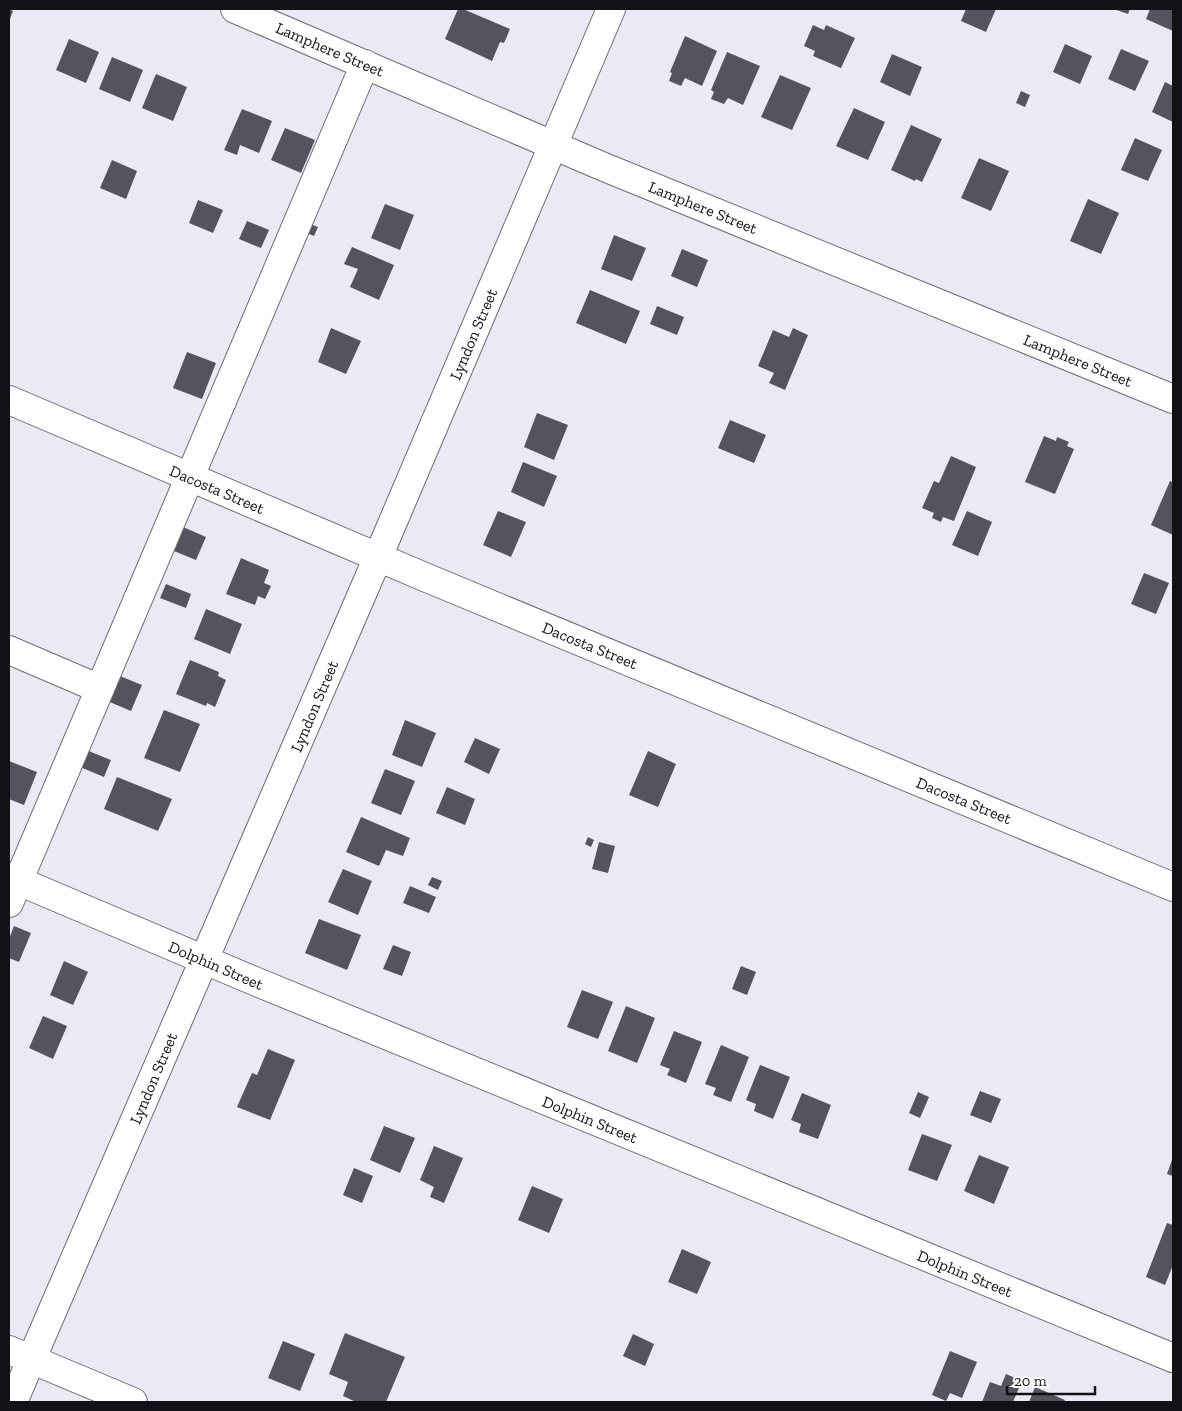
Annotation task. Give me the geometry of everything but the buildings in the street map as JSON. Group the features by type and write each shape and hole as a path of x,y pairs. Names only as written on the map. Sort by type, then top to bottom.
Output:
{"street":[{"name":"Lamphere Street","path":"235,9 554,145 1173,399"},
{"name":"Lyndon Street","path":"13,1402 20,1355 205,959 611,9"},
{"path":"12,887 100,689 365,64"},
{"name":"Dacosta Street","path":"9,400 189,478 1173,887"},
{"path":"9,650 100,689"},
{"name":"Dolphin Street","path":"12,887 205,959 1173,1358"},
{"path":"20,1355 134,1402"}]}
